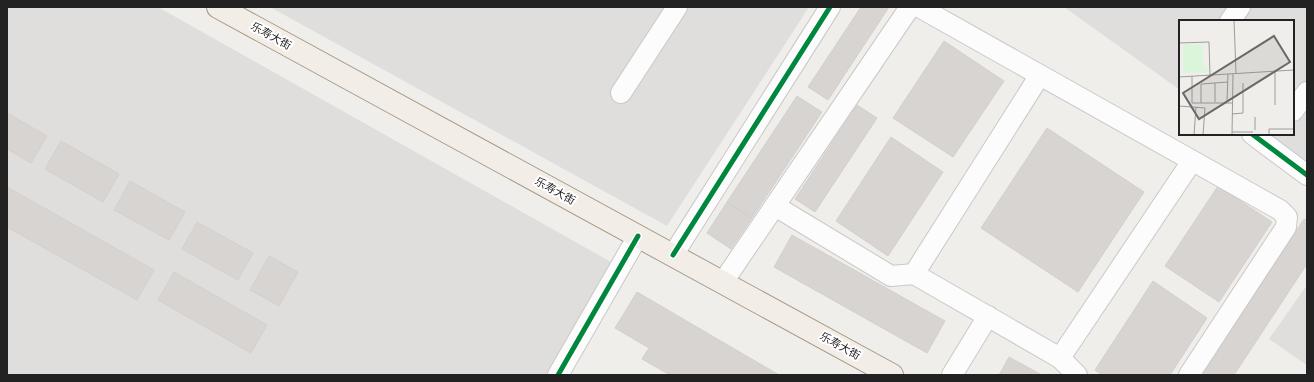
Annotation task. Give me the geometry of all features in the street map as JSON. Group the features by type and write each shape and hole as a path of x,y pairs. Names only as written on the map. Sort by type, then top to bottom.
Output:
{"main road":[{"name":"乐寿大街","path":"218,7 892,375"}],"street":[{"path":"622,93 677,7"},
{"path":"673,255 830,7"},
{"path":"723,282 910,7"},
{"path":"919,7 1280,210 1286,217 1286,227 1189,375"},
{"path":"1231,20 1240,7"},
{"path":"914,274 1040,75"},
{"path":"1294,110 1307,92"},
{"path":"1265,138 1307,175"},
{"path":"1060,358 1192,161"},
{"path":"775,206 891,276 914,274 1060,358 1077,375"},
{"path":"558,375 638,236"},
{"path":"952,375 988,316"}],"shaded area":[{"path":"7,7 158,7 611,262 546,375 7,375"},
{"path":"270,7 809,7 667,226"},
{"path":"1064,7 1307,7 1307,182 1241,135 1294,135 1294,20 1179,20 1179,89"},
{"path":"1307,285 1307,365 1269,339"}],"building":[{"path":"861,7 889,7 828,100 808,87"},
{"path":"944,41 1004,81 953,157 893,118"},
{"path":"797,96 822,112 752,218 727,202"},
{"path":"857,105 877,118 815,212 795,199"},
{"path":"7,113 47,136 31,163 7,149"},
{"path":"1047,128 1144,192 1078,292 981,228"},
{"path":"891,137 943,172 888,256 836,221"},
{"path":"61,141 119,174 103,202 45,169"},
{"path":"130,181 185,212 169,240 114,210"},
{"path":"1218,186 1272,222 1219,302 1165,266"},
{"path":"7,187 154,270 137,300 7,227"},
{"path":"727,202 752,218 731,249 707,233"},
{"path":"1304,219 1307,221 1307,264 1234,375 1201,375"},
{"path":"197,222 253,253 238,280 182,249"},
{"path":"792,235 945,321 927,353 774,267"},
{"path":"269,256 298,272 279,306 250,290"},
{"path":"174,272 267,325 251,353 158,300"},
{"path":"1153,281 1207,318 1170,375 1102,375 1095,370"},
{"path":"637,292 779,375 670,375 642,359 649,348 615,328"},
{"path":"1009,357 1042,375 999,375"}],"cycle path":[{"path":"673,255 830,7"},
{"path":"1253,135 1307,175"},
{"path":"558,375 638,236"}]}
